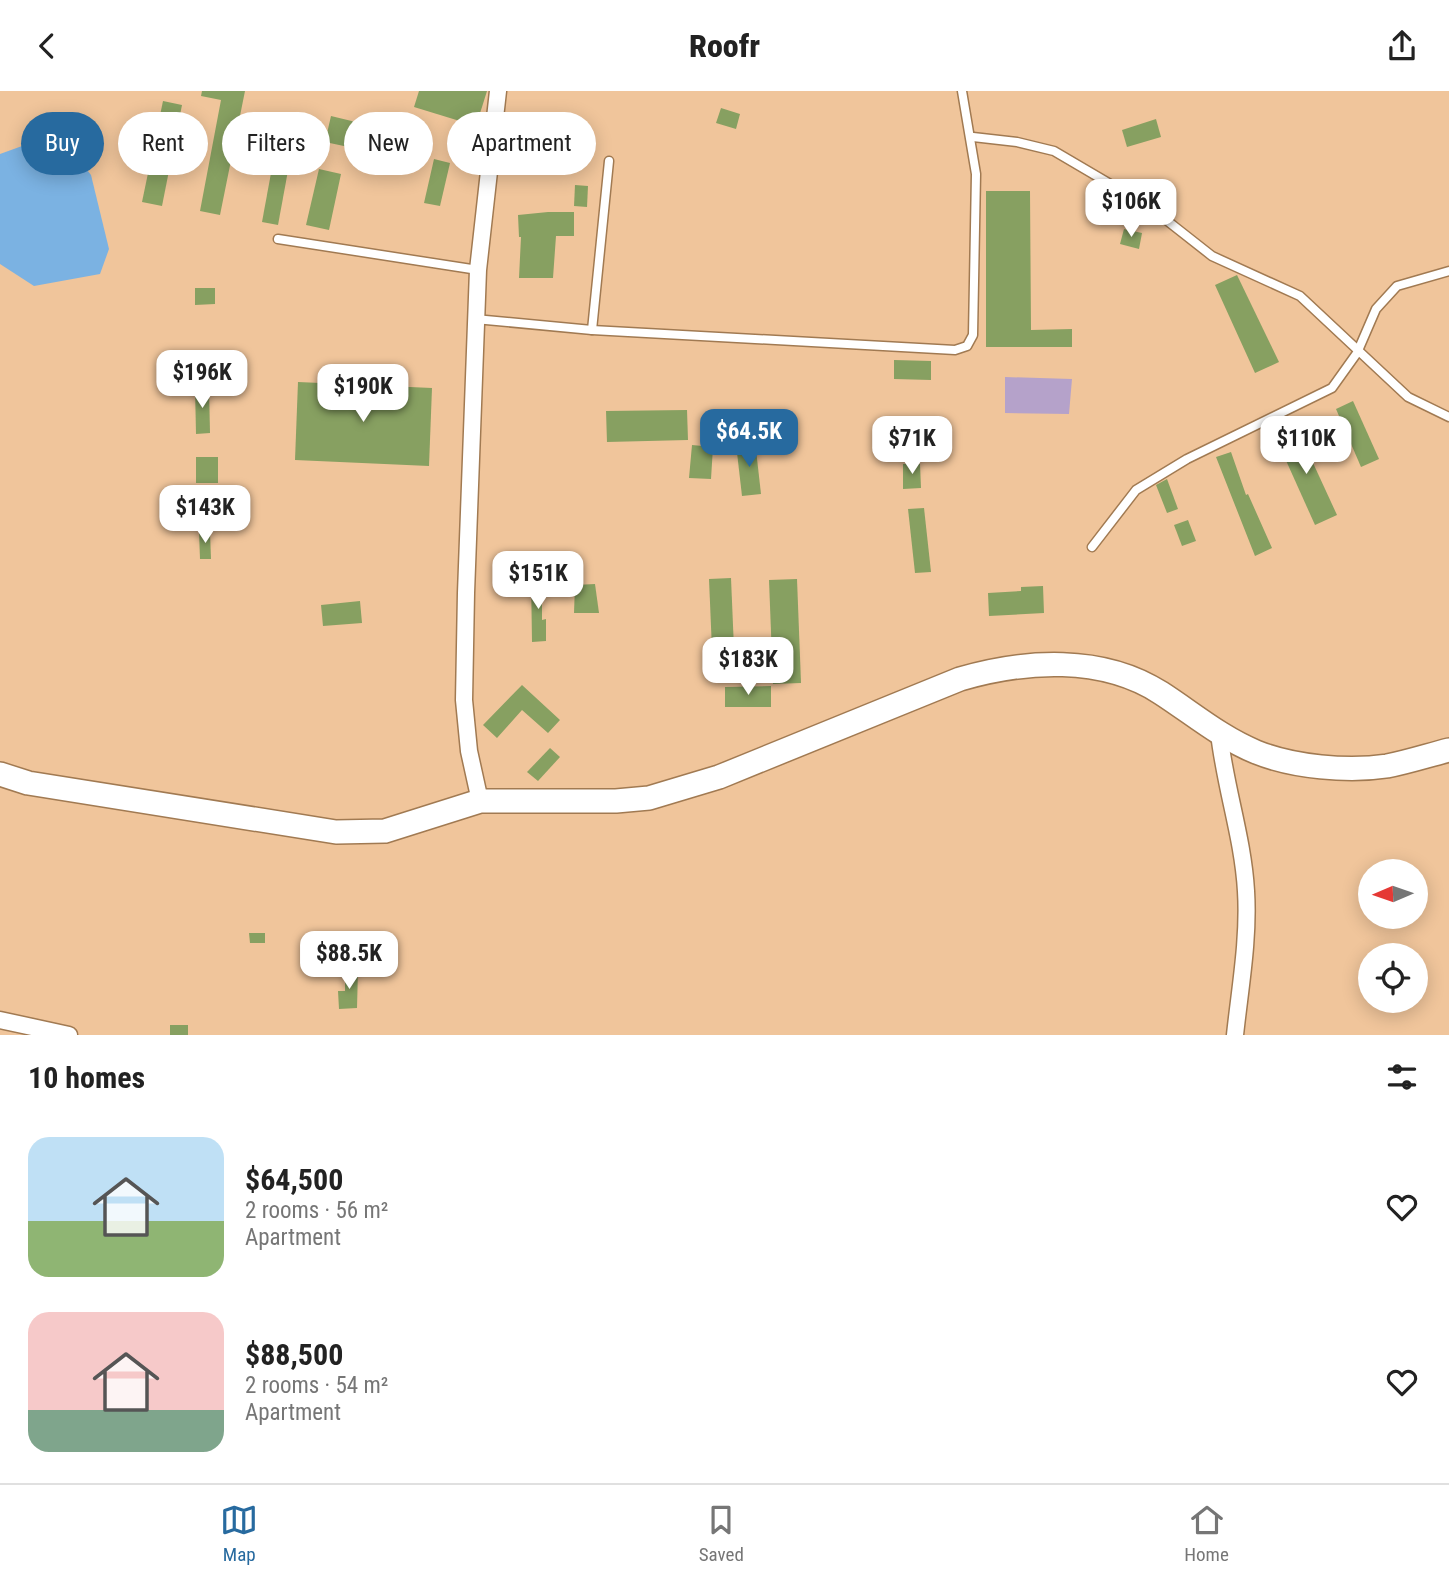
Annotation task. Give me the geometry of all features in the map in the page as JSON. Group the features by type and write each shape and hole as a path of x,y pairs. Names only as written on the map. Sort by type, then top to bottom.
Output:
{"main road":[{"path":"0,774 28,783 336,832 386,831 480,801 616,801 649,798 719,776 960,679 985,671 1034,665 1093,666 1130,675 1219,733 1257,752 1303,763 1355,768 1387,766 1449,750"}],"street":[{"path":"480,801 469,751 464,700 475,319 498,91"},
{"path":"1219,733 1227,793 1242,855 1246,893 1235,1035"},
{"path":"0,1020 69,1035"}],"lane":[{"path":"475,319 592,330 955,351 967,347 972,335 976,237 973,137 962,91"},
{"path":"973,137 1017,142 1054,151 1151,208 1212,256 1300,296 1408,397 1449,417"},
{"path":"592,330 609,161"},
{"path":"278,239 478,270"},
{"path":"1091,547 1136,490 1187,459 1332,389 1359,349 1376,309 1397,286 1449,271"}],"shaded area":[{"path":"1005,377 1072,379 1069,414 1005,413"}],"water":[{"path":"21,146 21,175 91,175 109,249 100,274 34,286 0,264 0,154"}],"building":[{"path":"202,91 245,91 241,112 222,112 222,175 228,175 220,215 200,211 221,100 201,96"},
{"path":"419,91 487,91 480,112 447,112 447,117 414,107"},
{"path":"163,101 182,105 181,112 161,112"},
{"path":"721,108 740,114 736,129 716,123"},
{"path":"331,116 344,119 344,146 330,143"},
{"path":"1156,119 1161,137 1127,147 1122,130"},
{"path":"434,159 447,162 447,175 440,206 424,203 430,175 433,175"},
{"path":"330,172 341,174 329,230 306,225 318,175 330,175"},
{"path":"148,175 168,175 162,206 142,202"},
{"path":"271,175 287,175 278,225 262,222"},
{"path":"575,185 588,186 587,207 574,206"},
{"path":"986,191 1030,191 1031,330 1072,329 1072,347 986,347"},
{"path":"574,212 574,236 556,236 553,278 519,278 521,237 518,215"},
{"path":"1124,229 1142,233 1139,249 1120,244"},
{"path":"1237,275 1279,362 1255,373 1215,285"},
{"path":"195,288 215,288 215,304 195,305"},
{"path":"894,360 931,361 931,380 894,379"},
{"path":"298,382 432,388 429,466 295,460"},
{"path":"195,387 209,387 210,433 196,434"},
{"path":"1353,401 1379,459 1361,467 1336,409"},
{"path":"687,410 688,440 607,442 606,411"},
{"path":"1296,426 1337,515 1315,525 1275,436"},
{"path":"755,441 761,494 742,496 736,444"},
{"path":"692,445 713,447 711,479 689,478"},
{"path":"1231,452 1246,495 1248,494 1272,548 1255,556 1216,457"},
{"path":"196,457 218,457 218,483 196,483"},
{"path":"903,464 920,464 921,488 903,489"},
{"path":"1167,479 1178,509 1167,513 1156,485"},
{"path":"924,508 931,572 915,573 908,509"},
{"path":"1188,520 1196,541 1182,546 1174,525"},
{"path":"199,532 210,532 211,559 200,559"},
{"path":"531,576 542,576 542,620 546,619 546,641 532,642"},
{"path":"731,578 734,649 712,650 709,579"},
{"path":"797,579 801,683 773,684 769,580"},
{"path":"595,584 599,613 574,613 575,585"},
{"path":"1043,586 1044,613 989,616 988,593 1021,591 1021,587"},
{"path":"360,601 362,623 323,626 321,605"},
{"path":"522,685 560,720 548,733 522,710 497,738 483,725"},
{"path":"771,686 771,707 725,707 725,687"},
{"path":"550,748 560,757 538,781 527,772"},
{"path":"249,933 265,933 265,943 250,943"},
{"path":"345,970 358,970 357,1008 339,1009 338,991 345,991"},
{"path":"170,1025 188,1025 188,1035 170,1035"}]}
